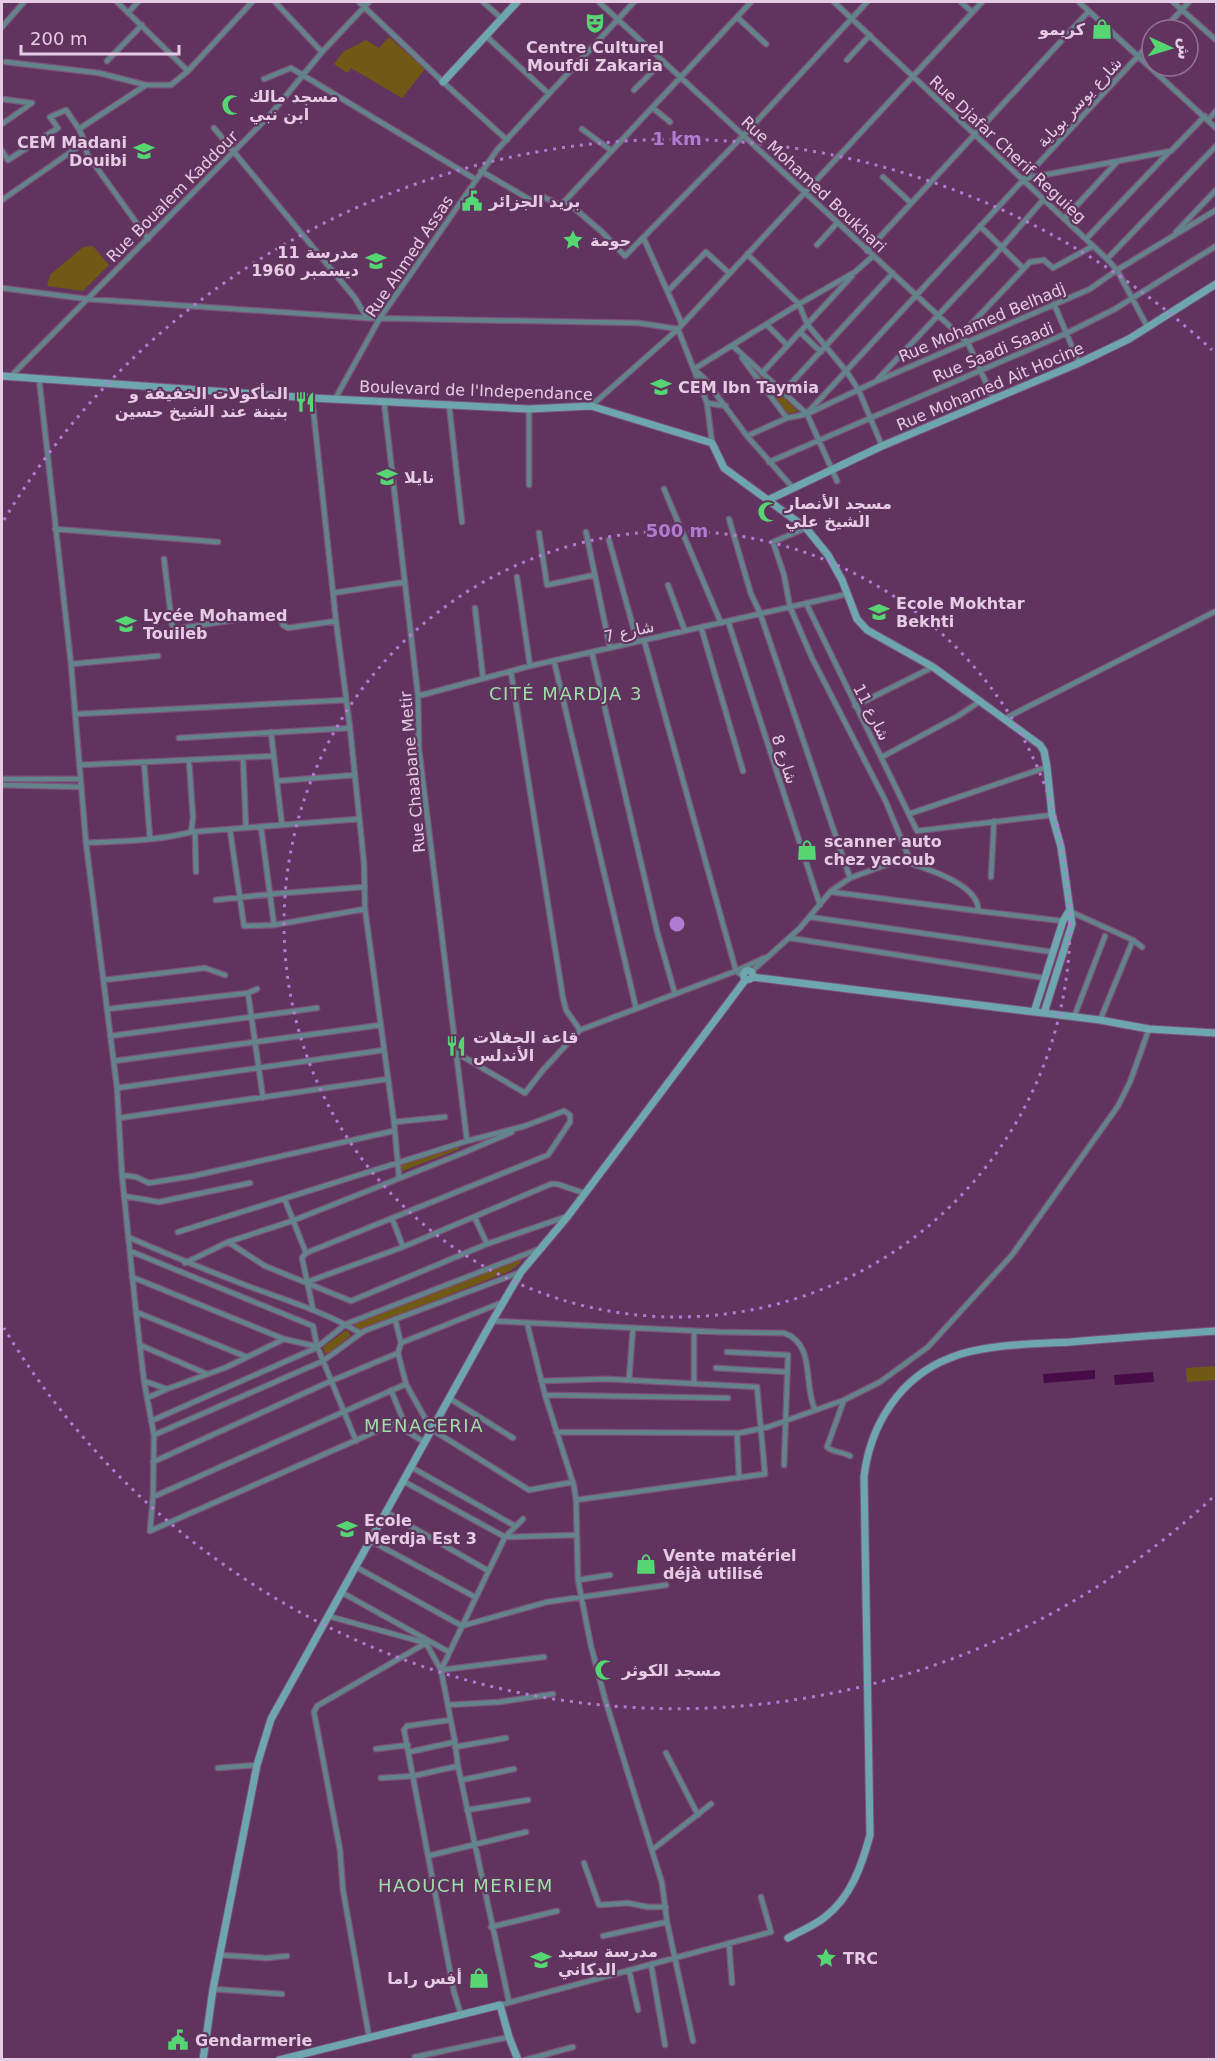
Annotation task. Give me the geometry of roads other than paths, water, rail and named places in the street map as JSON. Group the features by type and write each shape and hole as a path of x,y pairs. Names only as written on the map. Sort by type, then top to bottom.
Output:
{"street":[{"path":"2,27 24,2"},
{"path":"117,2 189,70"},
{"path":"128,13 138,2"},
{"path":"6,62 99,73 146,86 171,85 189,70 252,2"},
{"path":"275,2 322,52"},
{"path":"359,2 507,140"},
{"name":"Rue Boualem Kaddour","path":"10,376 270,115 322,52 369,2"},
{"path":"483,2 501,18"},
{"path":"443,82 517,2"},
{"name":"Rue Mohamed Boukhari","path":"599,2 968,343 993,398"},
{"name":"Rue Ahmed Assas","path":"335,399 380,318 481,171 634,2"},
{"path":"481,171 534,202 543,197 561,205 751,2"},
{"name":"Rue Djafar Cherif Reguieg","path":"834,2 1107,259 1117,270 1148,328"},
{"path":"566,201 602,232 625,256 743,136 867,2"},
{"path":"961,2 972,12"},
{"path":"591,406 680,326 982,2"},
{"path":"1079,2 1216,128"},
{"path":"1173,2 1216,40"},
{"path":"1173,18 1189,2"},
{"path":"867,250 1089,11"},
{"path":"737,17 766,44"},
{"path":"107,61 142,25"},
{"path":"847,60 870,35"},
{"path":"486,36 549,94"},
{"name":"شارع يوسر بوباية","path":"807,414 1140,55"},
{"path":"634,90 663,61"},
{"path":"264,79 291,68 476,179"},
{"path":"79,129 146,86"},
{"path":"2,99 33,103 2,124"},
{"path":"653,108 670,122"},
{"path":"2,151 8,160 35,144 58,128 50,117 66,110 79,129 87,154 148,239"},
{"path":"1086,239 1171,151 1216,111"},
{"path":"214,128 355,298 367,318"},
{"path":"582,129 612,151"},
{"path":"2,200 85,142"},
{"path":"1107,259 1216,146"},
{"path":"1023,179 1171,151"},
{"path":"1064,219 1118,161"},
{"path":"883,177 911,203"},
{"path":"1170,238 1216,190"},
{"path":"877,381 1042,200"},
{"name":"Rue Mohamed Belhadj","path":"747,436 787,418 807,414 877,381 1090,289 1216,210"},
{"path":"817,245 837,223"},
{"path":"980,226 1023,268"},
{"path":"644,239 668,291 707,403 712,443 724,468 806,528 828,555 843,580 857,619 867,630 933,667 1040,745 1044,751 1052,815 1061,847 1072,930 1044,1013"},
{"path":"960,336 1030,262 1044,260 1053,268 1093,246"},
{"name":"Rue Saadi Saadi","path":"769,462 1067,333 1115,309 1216,246"},
{"path":"668,291 706,252 729,273"},
{"path":"747,254 799,304 807,324 847,372 859,391 882,446"},
{"path":"762,373 855,272 873,256"},
{"path":"694,369 855,272"},
{"path":"783,392 893,273"},
{"name":"Rue Mohamed Ait Hocine","path":"768,500 882,446 1079,363 1129,339 1216,285"},
{"path":"2,288 87,299 367,318 639,323 680,326"},
{"path":"1054,304 1079,363"},
{"path":"767,325 787,345"},
{"path":"800,332 821,352"},
{"path":"733,346 807,414 837,481"},
{"path":"733,346 787,418"},
{"path":"694,369 704,378 747,436 793,488"},
{"name":"Boulevard de l'Independance","path":"2,376 384,402 530,409 591,406 712,443"},
{"path":"39,378 71,664 86,843 117,1088 129,1251 144,1381 154,1435 150,1531 402,1420"},
{"path":"312,398 355,775 364,863 365,909 394,1122 393,1131 399,1177"},
{"name":"Rue Chaabane Metir","path":"384,402 418,696 419,749 467,1141"},
{"path":"707,403 726,406"},
{"path":"449,404 462,522"},
{"path":"529,485 530,409"},
{"path":"664,489 722,622"},
{"path":"729,519 751,594 760,613 850,879"},
{"path":"806,528 773,543 784,575 790,607 812,658 886,802 912,864 951,879 975,899 978,911"},
{"path":"55,529 218,542"},
{"path":"586,532 610,648"},
{"path":"539,533 547,585 594,575"},
{"path":"609,540 636,641"},
{"path":"164,559 174,629 274,614 280,616 282,625 288,628 336,621"},
{"path":"518,578 530,666"},
{"path":"333,592 405,582"},
{"path":"668,585 684,631"},
{"name":"شارع 7","path":"418,696 530,666 847,594"},
{"name":"شارع 11","path":"806,603 917,831 994,821"},
{"path":"475,608 483,678"},
{"path":"1004,719 1216,610"},
{"name":"شارع 8","path":"728,621 820,905"},
{"path":"701,627 743,771"},
{"path":"644,640 736,971"},
{"path":"592,653 657,931 675,994"},
{"path":"71,664 158,656"},
{"path":"554,661 636,1008"},
{"path":"855,706 933,667"},
{"path":"511,672 563,998 566,1010 580,1030"},
{"path":"76,714 346,700"},
{"path":"882,757 958,716 979,702"},
{"path":"179,738 350,728"},
{"path":"271,732 282,825"},
{"path":"79,765 274,756"},
{"path":"243,758 246,828"},
{"path":"189,760 196,872"},
{"path":"144,762 150,839"},
{"path":"909,814 1047,767"},
{"path":"277,782 355,775"},
{"path":"2,779 80,778"},
{"path":"2,785 81,787"},
{"path":"991,877 994,821 1052,815"},
{"path":"86,843 359,819"},
{"path":"261,827 274,924"},
{"path":"230,830 244,926 274,924 365,909"},
{"path":"203,2060 219,1955 257,1765 271,1719 503,1302 521,1272 568,1216 748,976 790,939 831,891 850,879 894,862 910,860"},
{"path":"216,900 364,886"},
{"path":"831,891 1063,921"},
{"path":"1035,1012 1063,921 1069,911"},
{"path":"1069,911 1133,939 1142,947"},
{"path":"810,917 1053,952"},
{"path":"1074,1017 1105,936"},
{"path":"790,939 1044,978"},
{"path":"1100,1020 1133,939"},
{"path":"455,1052 525,1093 580,1030 736,971 772,954"},
{"path":"104,980 205,968 225,975"},
{"path":"736,971 748,976 1100,1020 1149,1029 1216,1032"},
{"path":"107,1009 248,993 256,989"},
{"path":"248,993 263,1098"},
{"path":"110,1036 317,1008"},
{"path":"114,1061 381,1025"},
{"path":"556,1432 738,1432 760,1429 844,1400 880,1382 928,1347 1012,1255 1118,1106 1134,1073 1149,1029"},
{"path":"117,1088 259,1070 384,1050"},
{"path":"119,1118 388,1079"},
{"path":"185,1263 228,1242 292,1221 525,1126 564,1112 570,1115 570,1122 548,1155 306,1252 302,1258 313,1310"},
{"path":"394,1122 445,1118"},
{"path":"178,1233 467,1141 525,1126"},
{"path":"122,1175 136,1177 149,1183 193,1176 393,1131"},
{"path":"124,1196 159,1202 250,1183"},
{"path":"307,1283 403,1247 551,1185 557,1184 584,1193"},
{"path":"285,1200 306,1252"},
{"path":"228,1242 265,1266 351,1301 487,1244 568,1216"},
{"path":"392,1218 403,1247"},
{"path":"475,1218 487,1244"},
{"path":"128,1237 185,1263 313,1310 346,1324 360,1333"},
{"path":"152,1421 317,1346 346,1324 541,1248"},
{"path":"129,1251 313,1326 317,1346 356,1441"},
{"path":"154,1435 323,1361 360,1333 521,1272"},
{"path":"132,1277 284,1339 309,1347 317,1346"},
{"path":"401,1343 503,1302"},
{"path":"136,1312 247,1357"},
{"path":"395,1320 401,1343 398,1353 406,1384 431,1429 529,1490 573,1482"},
{"path":"492,1321 784,1333 793,1336 802,1345 810,1395 815,1410"},
{"path":"527,1323 545,1395 573,1482 576,1500 578,1580 596,1666 662,1883 667,1922 693,2041"},
{"path":"629,1380 633,1328"},
{"path":"788,1938 820,1921 837,1906 852,1886 863,1861 870,1835 864,1477 867,1456 875,1431 890,1404 918,1375 950,1357 995,1347 1216,1330"},
{"path":"694,1331 694,1383"},
{"path":"147,1398 227,1367 284,1339"},
{"path":"140,1345 207,1374"},
{"path":"727,1352 788,1355 784,1465"},
{"path":"153,1462 398,1353"},
{"path":"716,1368 787,1372"},
{"path":"542,1381 629,1380 757,1387 765,1474 576,1500"},
{"path":"144,1381 166,1389"},
{"path":"153,1497 406,1384"},
{"path":"391,1390 408,1432 424,1442"},
{"path":"545,1395 728,1398"},
{"path":"449,1398 513,1438"},
{"path":"844,1400 827,1447 830,1451 850,1456"},
{"path":"738,1432 739,1477"},
{"path":"411,1467 515,1526"},
{"path":"403,1482 505,1537 577,1535"},
{"path":"386,1512 488,1570"},
{"path":"441,1670 505,1537 523,1519"},
{"path":"370,1541 475,1597"},
{"path":"356,1568 462,1626 547,1602 666,1585"},
{"path":"578,1580 610,1575"},
{"path":"341,1592 449,1652"},
{"path":"328,1616 426,1643 441,1670 467,1810 509,2002"},
{"path":"369,2037 344,1890 340,1850 314,1712 317,1706 426,1643"},
{"path":"441,1670 544,1657"},
{"path":"448,1705 499,1702 553,1694"},
{"path":"450,1720 405,1727 405,1732 454,1992 461,2015"},
{"path":"409,1752 506,1738"},
{"path":"376,1749 408,1745"},
{"path":"666,1753 698,1815"},
{"path":"218,1768 257,1765"},
{"path":"381,1778 413,1776 458,1766"},
{"path":"462,1780 514,1769"},
{"path":"467,1810 528,1800"},
{"path":"652,1850 711,1804"},
{"path":"428,1856 526,1832"},
{"path":"584,1863 599,1905 622,1903 666,1907"},
{"path":"279,2060 500,2006 771,1932 761,1897"},
{"path":"491,1927 557,1911"},
{"path":"603,1936 667,1922"},
{"path":"729,1943 732,1983"},
{"path":"219,1955 267,1958 286,1956"},
{"path":"651,1964 665,2045"},
{"path":"629,1970 638,2010"},
{"path":"213,1989 282,1994"},
{"path":"500,2006 518,2060"},
{"path":"415,2057 509,2037"},
{"path":"525,2060 573,2048"}],"place":[{"name":"Centre Culturel Moufdi Zakaria","path":"595,23"},
{"name":"كريمو","path":"1102,29"},
{"name":"مسجد مالك ابن نبي","path":"232,105"},
{"name":"CEM Madani Douibi","path":"144,151"},
{"name":"بريد الجزائر","path":"472,201"},
{"name":"حومة","path":"573,240"},
{"name":"مدرسة 11 ديسمبر 1960","path":"376,261"},
{"name":"CEM Ibn Taymia","path":"661,387"},
{"name":"المأكولات الخفيفة و بنينة عند الشيخ حسين","path":"305,402"},
{"name":"نايلا","path":"387,477"},
{"name":"مسجد الأنصار الشيخ علي","path":"768,512"},
{"name":"Ecole Mokhtar Bekhti","path":"879,612"},
{"name":"Lycée Mohamed Touileb","path":"126,624"},
{"name":"scanner auto chez yacoub","path":"807,850"},
{"name":"قاعة الحفلات الأندلس","path":"456,1046"},
{"name":"Ecole Merdja Est 3","path":"347,1529"},
{"name":"Vente matériel déjà utilisé","path":"646,1564"},
{"name":"مسجد الكوثر","path":"605,1670"},
{"name":"TRC","path":"826,1958"},
{"name":"مدرسة سعيد الدكاني","path":"541,1960"},
{"name":"أفس راما","path":"479,1978"},
{"name":"Gendarmerie","path":"178,2040"}],"district":[{"name":"CITÉ MARDJA 3","path":"566,694"},
{"name":"MENACERIA","path":"424,1426"},
{"name":"HAOUCH MERIEM","path":"466,1886"}]}
